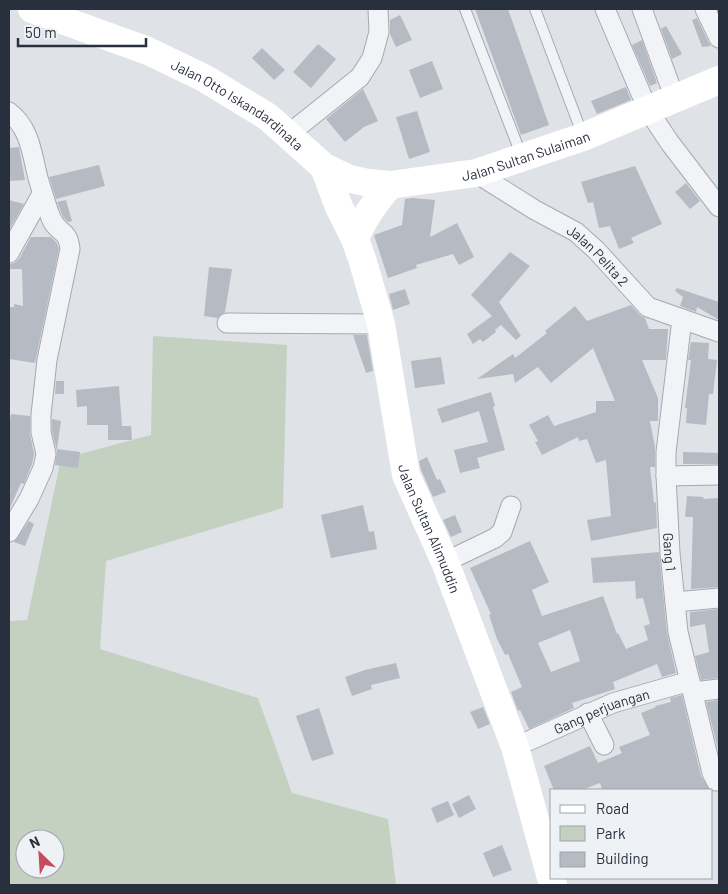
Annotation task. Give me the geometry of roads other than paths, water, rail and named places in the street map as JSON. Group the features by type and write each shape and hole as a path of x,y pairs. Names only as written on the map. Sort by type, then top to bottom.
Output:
{"main road":[{"name":"Jalan Otto Iskandardinata","path":"32,9 148,52 204,78 268,117 324,167"},
{"name":"Jalan Sultan Sulaiman","path":"324,167 347,178 368,183 390,185 476,173 583,137 719,80"},
{"name":"Jalan Sultan Alimuddin","path":"324,167 339,207 355,239 381,324 406,475 445,562 515,747 550,874"},
{"path":"355,239 369,210 390,185"}],"street":[{"path":"289,134 360,77 372,58 379,32 378,9"},
{"path":"605,9 648,110 670,143 719,207"},
{"path":"642,9 675,99"},
{"path":"705,9 719,38"},
{"path":"9,112 20,123 26,134 42,194 54,225 66,234 70,240 70,250 47,360 41,416 41,432 46,454 43,468 9,532"},
{"name":"Jalan Pelita 2","path":"476,173 535,210 576,232 596,250 648,307 719,332"},
{"path":"9,253 42,194"},
{"name":"Gang 1","path":"682,319 666,452 670,553 678,632 712,773 718,781"},
{"path":"227,323 381,324"},
{"path":"666,476 719,475"},
{"path":"445,562 495,538 502,532 511,506"},
{"path":"675,602 719,598"},
{"name":"Gang perjuangan","path":"515,747 613,703 692,687 719,689"},
{"path":"588,713 604,745"}],"lane":[{"path":"465,9 523,158"},
{"path":"534,9 583,137"}]}
